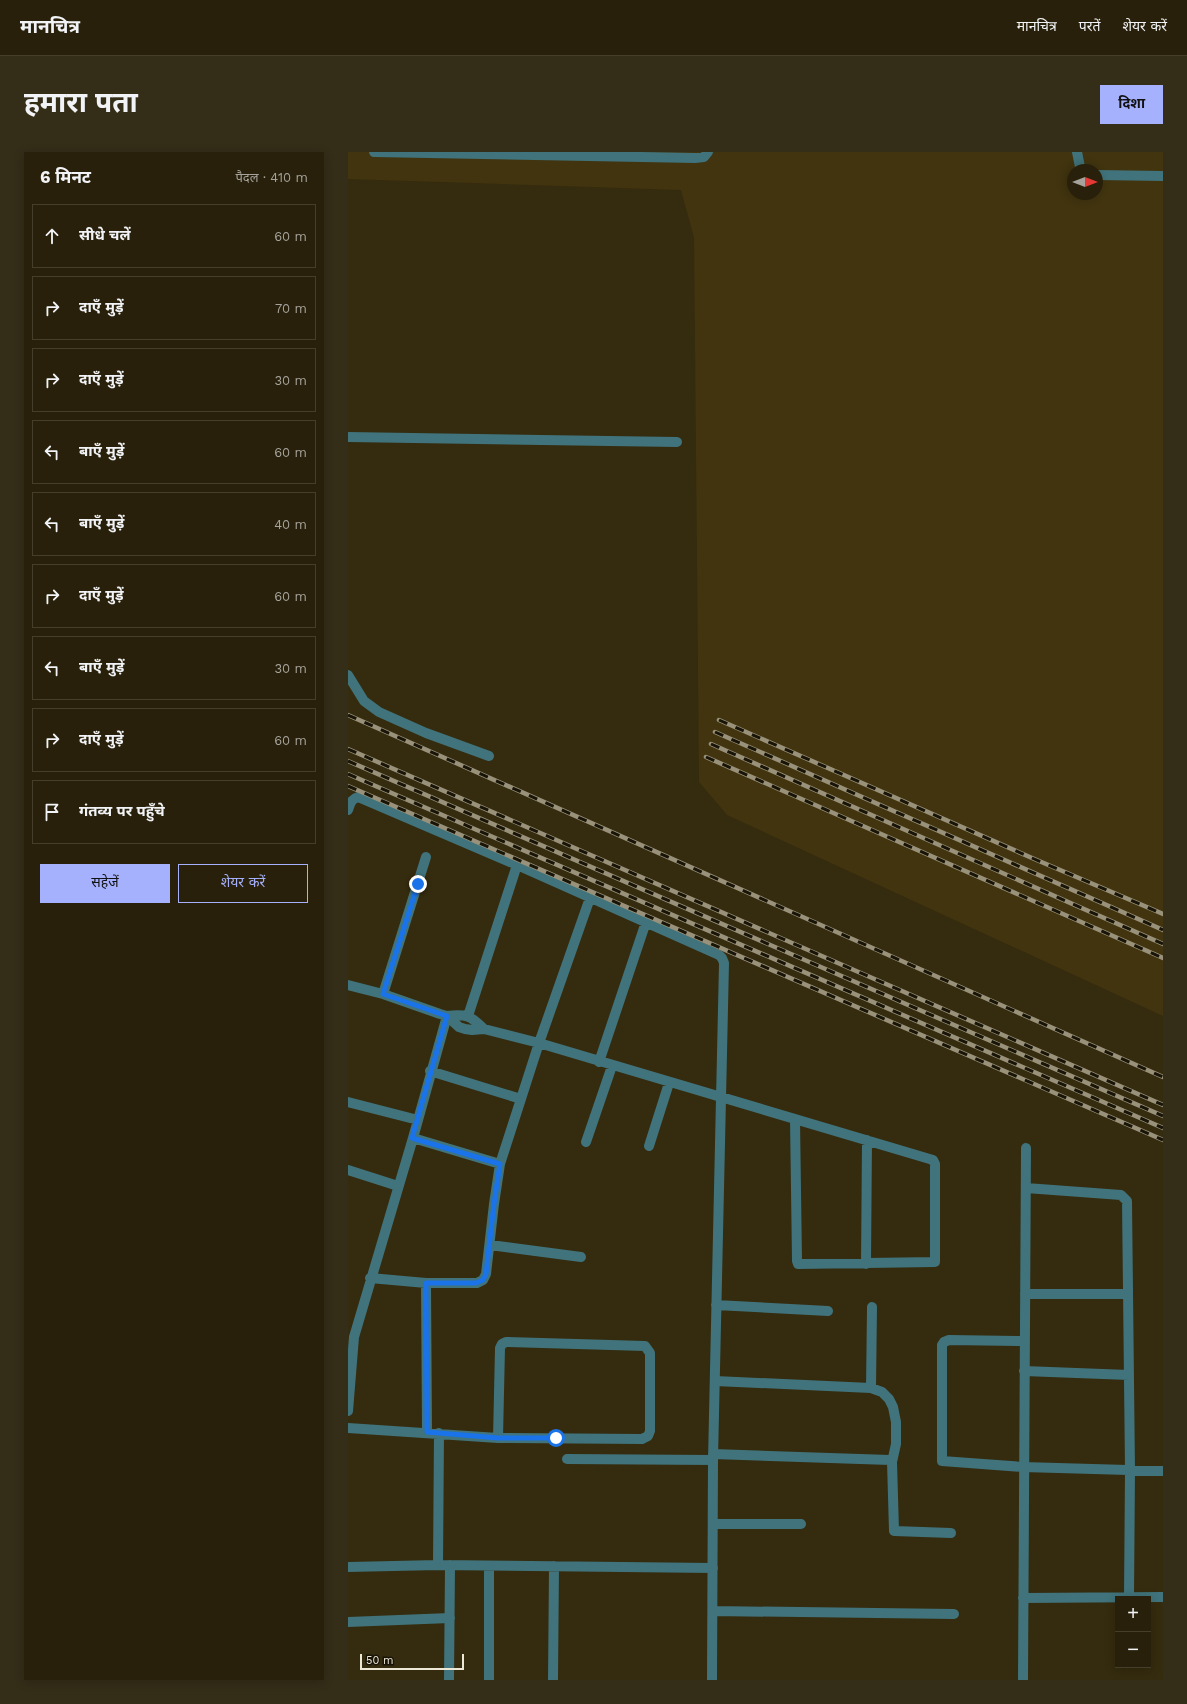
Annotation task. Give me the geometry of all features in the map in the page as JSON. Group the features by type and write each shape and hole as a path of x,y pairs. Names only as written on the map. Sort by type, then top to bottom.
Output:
{"street":[{"path":"374,152 695,158 704,157 708,152"},
{"path":"1077,152 1079,164"},
{"path":"1103,175 1163,176"},
{"path":"348,437 677,442"},
{"path":"348,675 364,701 379,712 426,733 489,756"},
{"path":"348,810 350,802 354,798 358,797 646,922 719,955 722,958 720,1208 716,1305 713,1457 712,1680"},
{"path":"383,994 426,857"},
{"path":"468,1016 516,865"},
{"path":"370,1278 426,1283 476,1283 483,1280 486,1274 500,1164 539,1044 590,898"},
{"path":"599,1062 646,922"},
{"path":"348,984 383,994 447,1016 459,1026 466,1029 484,1029 539,1044 866,1140 934,1162 935,1262 798,1264 794,1119"},
{"path":"447,1016 461,1014 468,1016 474,1019 484,1029"},
{"path":"348,1411 354,1337 447,1016"},
{"path":"586,1142 612,1066"},
{"path":"430,1071 521,1099"},
{"path":"649,1146 669,1083"},
{"path":"348,1102 418,1120"},
{"path":"412,1138 500,1164"},
{"path":"866,1140 866,1264"},
{"path":"1023,1680 1023,1467 1026,1148"},
{"path":"348,1170 398,1186"},
{"path":"1026,1188 1121,1195 1125,1197 1127,1201 1130,1470 1129,1596"},
{"path":"490,1245 580,1257"},
{"path":"426,1283 427,1432"},
{"path":"1025,1294 1128,1294"},
{"path":"716,1305 828,1311"},
{"path":"871,1388 872,1307"},
{"path":"1024,1341 946,1340 942,1345 942,1461 1023,1467 1163,1471"},
{"path":"348,1428 427,1432 498,1438 642,1439 648,1436 650,1431 650,1353 648,1348 645,1346 586,1344 506,1342 502,1344 500,1348 498,1438"},
{"path":"1024,1371 1129,1375"},
{"path":"715,1381 871,1388 882,1392 889,1399 893,1407 896,1422 896,1444 892,1462 894,1531 951,1533"},
{"path":"438,1565 439,1433"},
{"path":"567,1459 713,1457 890,1460 892,1462"},
{"path":"713,1524 801,1524"},
{"path":"348,1567 438,1565 713,1568"},
{"path":"449,1680 450,1566"},
{"path":"489,1566 489,1680"},
{"path":"553,1680 554,1566"},
{"path":"1023,1598 1115,1597"},
{"path":"1151,1597 1163,1597"},
{"path":"713,1611 954,1614"},
{"path":"348,1622 450,1618"}],"shaded area":[{"path":"348,152 1163,152 1163,1016 727,815 699,782 694,238 681,190 348,179"}],"railway":[{"path":"348,715 1163,1077"},
{"path":"719,720 1163,914"},
{"path":"715,732 1163,930"},
{"path":"711,744 1163,944"},
{"path":"348,749 1163,1105"},
{"path":"706,757 1163,958"},
{"path":"348,761 1163,1116"},
{"path":"348,774 1163,1128"},
{"path":"348,786 1163,1140"}],"route":[{"path":"418,884 383,994 447,1016 412,1138 500,1164 486,1274 483,1280 476,1283 426,1283 427,1432 498,1438 556,1438"}]}
